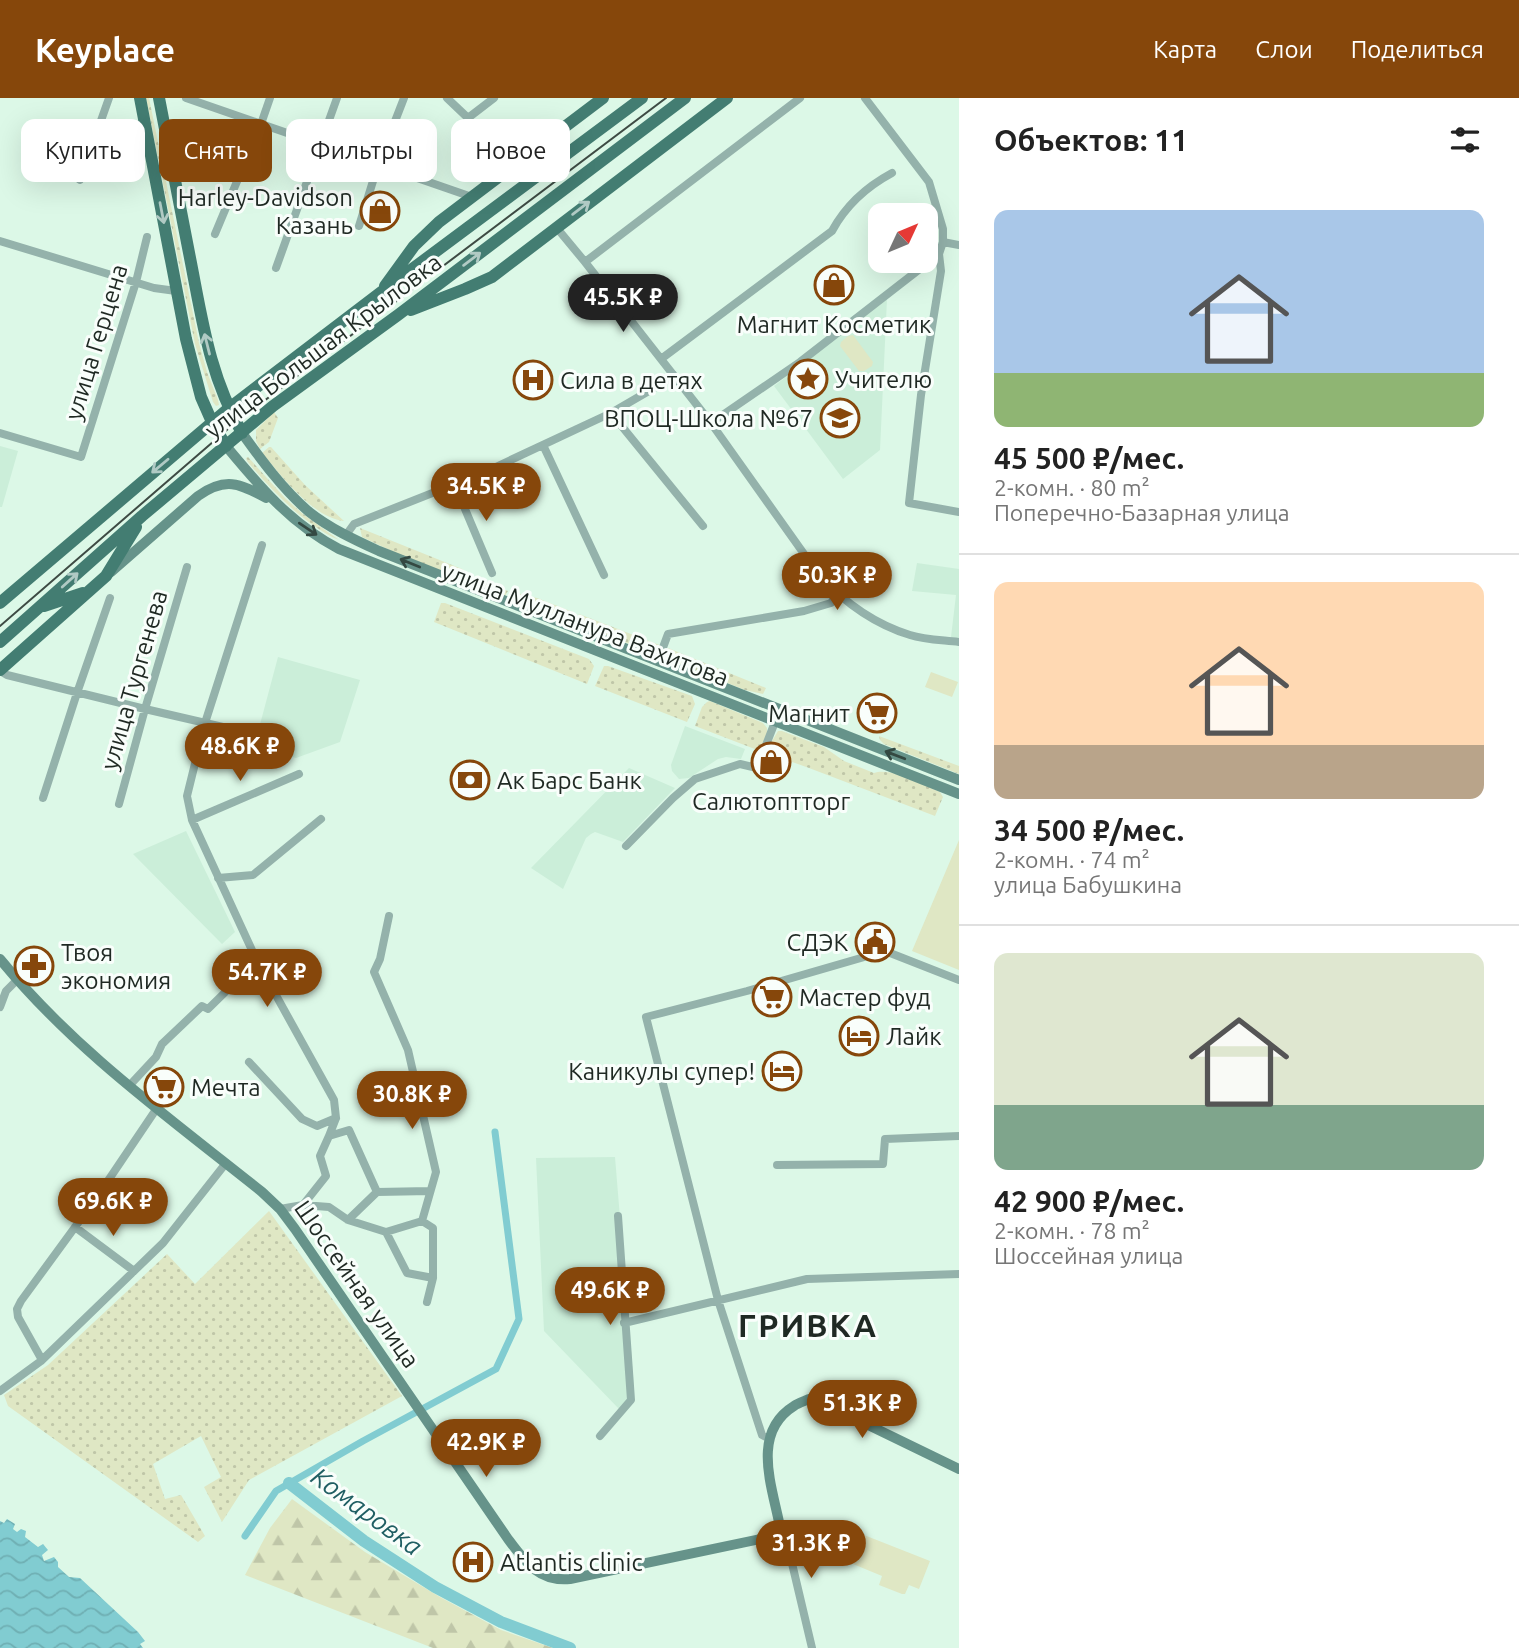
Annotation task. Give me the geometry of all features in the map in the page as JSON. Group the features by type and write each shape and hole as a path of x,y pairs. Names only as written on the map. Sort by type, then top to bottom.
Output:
{"main road":[{"path":"139,98 186,340 201,397 226,446"},
{"path":"159,98 213,369 228,409 242,433"},
{"path":"570,123 604,98"},
{"name":"улица Большая Крыловка","path":"0,603 228,409 642,98"},
{"name":"улица Большая Крыловка","path":"0,642 142,516 273,406 685,98"},
{"path":"398,315 492,277 727,98"},
{"path":"380,293 422,237 491,182"},
{"name":"улица Мулланура Вахитова","path":"242,433 272,474 310,513 345,535 379,551 959,779"},
{"name":"улица Мулланура Вахитова","path":"226,446 275,502 299,524 340,549 959,794"},
{"path":"0,670 210,487 222,484 242,486 275,502"},
{"path":"106,576 142,516"},
{"path":"38,608 90,590"},
{"name":"Шоссейная улица","path":"0,959 67,1031 129,1086 280,1209 519,1553 542,1575 565,1580 770,1537 778,1529 779,1522"},
{"path":"779,1522 769,1474 768,1438 783,1415 809,1399 825,1404 959,1469"}],"street":[{"path":"101,119 108,98"},
{"path":"263,119 270,98"},
{"path":"329,119 337,98"},
{"path":"396,119 404,98"},
{"path":"447,98 468,118 494,98"},
{"path":"584,262 800,98"},
{"path":"865,98 929,182 943,229 939,254 941,271 921,396 909,503 959,512"},
{"path":"190,99 247,119"},
{"path":"661,359 832,231 855,198 892,173"},
{"path":"215,234 237,182"},
{"path":"276,268 307,182"},
{"path":"359,226 373,182"},
{"path":"428,182 472,197"},
{"path":"555,227 673,374 819,575 837,594 880,623 911,635 959,642"},
{"name":"улица Герцена","path":"0,433 81,457 147,237"},
{"path":"0,241 154,288 176,291"},
{"path":"943,242 959,245"},
{"path":"711,424 800,362 939,254"},
{"path":"345,535 354,524 483,473 611,413 666,381 673,374"},
{"path":"611,413 703,526"},
{"path":"543,445 604,575"},
{"path":"454,483 492,573"},
{"path":"262,545 205,723 187,796 192,820 257,961 334,1100 336,1118 320,1156 326,1175 303,1205"},
{"name":"улица Тургенева","path":"119,804 187,567"},
{"path":"658,661 668,634 804,611 831,603 837,594"},
{"path":"43,798 110,598"},
{"path":"0,670 7,675 77,693 258,735"},
{"path":"626,846 695,779 740,764 757,768 775,722"},
{"path":"192,820 299,774"},
{"path":"218,878 253,875 321,819"},
{"path":"389,916 380,959 374,972 408,1050 436,1172 422,1221"},
{"path":"768,1438 762,1435 718,1300 646,1017 885,951 959,980"},
{"path":"129,1086 156,1057 162,1044 202,1006 208,1009 257,961"},
{"path":"0,1007 6,991 17,980"},
{"path":"249,1062 302,1119 317,1126 336,1118"},
{"path":"42,1360 18,1317 17,1309 157,1108"},
{"path":"329,1136 349,1130 377,1192"},
{"path":"777,1165 883,1164 885,1139 959,1136"},
{"path":"0,1391 42,1360 163,1243 226,1163"},
{"path":"348,1220 377,1192 430,1191"},
{"path":"280,1209 303,1205 329,1207 348,1220 386,1232 422,1221 433,1228 433,1278 428,1302"},
{"path":"600,1436 631,1400 618,1216"},
{"path":"75,1227 134,1272"},
{"path":"386,1232 408,1273 433,1278"},
{"path":"624,1323 807,1279 959,1274"},
{"path":"779,1522 786,1538 812,1648"}],"shaded area":[{"name":"ВПОЦ-Школа №67","path":"887,299 880,450 843,479 774,386"},
{"path":"0,446 18,451 2,507 0,507"},
{"path":"917,563 959,569 959,638 951,637 956,595 912,591"},
{"path":"278,657 360,680 340,742 296,758 258,747 258,732"},
{"path":"685,726 745,749 741,759 718,759 689,778 679,779 672,771 671,765"},
{"path":"629,768 675,788 623,842 595,832 586,838 563,889 531,868"},
{"path":"186,831 235,932 222,944 133,854"},
{"path":"615,1157 634,1388 629,1399 619,1409 544,1331 536,1158"}],"green space":[{"path":"146,98 149,98 159,147 159,163"},
{"path":"163,182 166,182 199,343 219,405 216,406 213,402 195,344"},
{"path":"853,335 873,362 872,366 864,371 859,371 840,346 848,336"},
{"path":"274,412 278,418 269,442 260,449 256,441 256,430"},
{"path":"269,447 344,521 321,512 298,494 262,453"},
{"path":"248,457 285,498 339,540 313,525 288,505 247,461"},
{"path":"360,528 462,569 479,581 508,591 505,596 400,555 362,537"},
{"path":"517,593 573,612 569,622 517,600"},
{"path":"441,603 589,659 594,666 587,684 434,622"},
{"path":"579,614 662,646 656,654 652,653 576,623"},
{"path":"668,648 766,688 763,694 745,690 669,660 665,655"},
{"path":"604,666 692,696 695,704 687,722 595,686"},
{"path":"931,672 958,682 952,697 925,687"},
{"path":"710,701 763,723 767,733 760,751 695,726 702,707"},
{"path":"778,731 824,747 844,761 874,773 889,772 940,792 943,797 935,816 767,753"},
{"path":"879,736 959,766 959,774 884,744"},
{"path":"959,840 959,970 912,951"},
{"path":"269,1211 402,1396 249,1480 222,1522 204,1487 221,1477 201,1436 153,1464 165,1499 181,1495 205,1536 198,1542 8,1406 4,1395 48,1365 167,1254 195,1284"},
{"path":"292,1499 365,1552 440,1597 501,1630 553,1648 433,1648 245,1575 270,1528"},
{"path":"864,1535 930,1561 919,1589 909,1585 905,1594 902,1594 879,1585 882,1576 853,1564"}],"water":[{"path":"7,1519 15,1524 13,1529 17,1532 21,1529 26,1531 25,1537 38,1547 43,1544 48,1550 42,1555 44,1561 54,1557 58,1567 69,1577 80,1578 138,1632 145,1641 140,1644 143,1648 0,1648 0,1521 4,1523"}],"waterway":[{"path":"245,1536 276,1491 496,1369 519,1319 495,1132"},
{"name":"Комаровка","path":"289,1483 364,1541 435,1587 501,1622 570,1648"}],"tram line":[{"path":"0,626 236,422 666,98"}],"place":[{"name":"Harley-Davidson Казань","path":"380,211"},
{"name":"Магнит Косметик","path":"834,285"},
{"name":"Учителю","path":"808,379"},
{"name":"Сила в детях","path":"533,380"},
{"name":"ВПОЦ-Школа №67","path":"840,418"},
{"name":"Магнит","path":"877,713"},
{"name":"Салютоптторг","path":"771,762"},
{"name":"Ак Барс Банк","path":"470,780"},
{"name":"СДЭК","path":"875,942"},
{"name":"Твоя экономия","path":"34,966"},
{"name":"Мастер фуд","path":"772,997"},
{"name":"Лайк","path":"859,1036"},
{"name":"Каникулы супер!","path":"782,1071"},
{"name":"Мечта","path":"164,1087"},
{"name":"Atlantis clinic","path":"473,1562"}],"district":[{"name":"ГРИВКА","path":"808,1325"}]}
